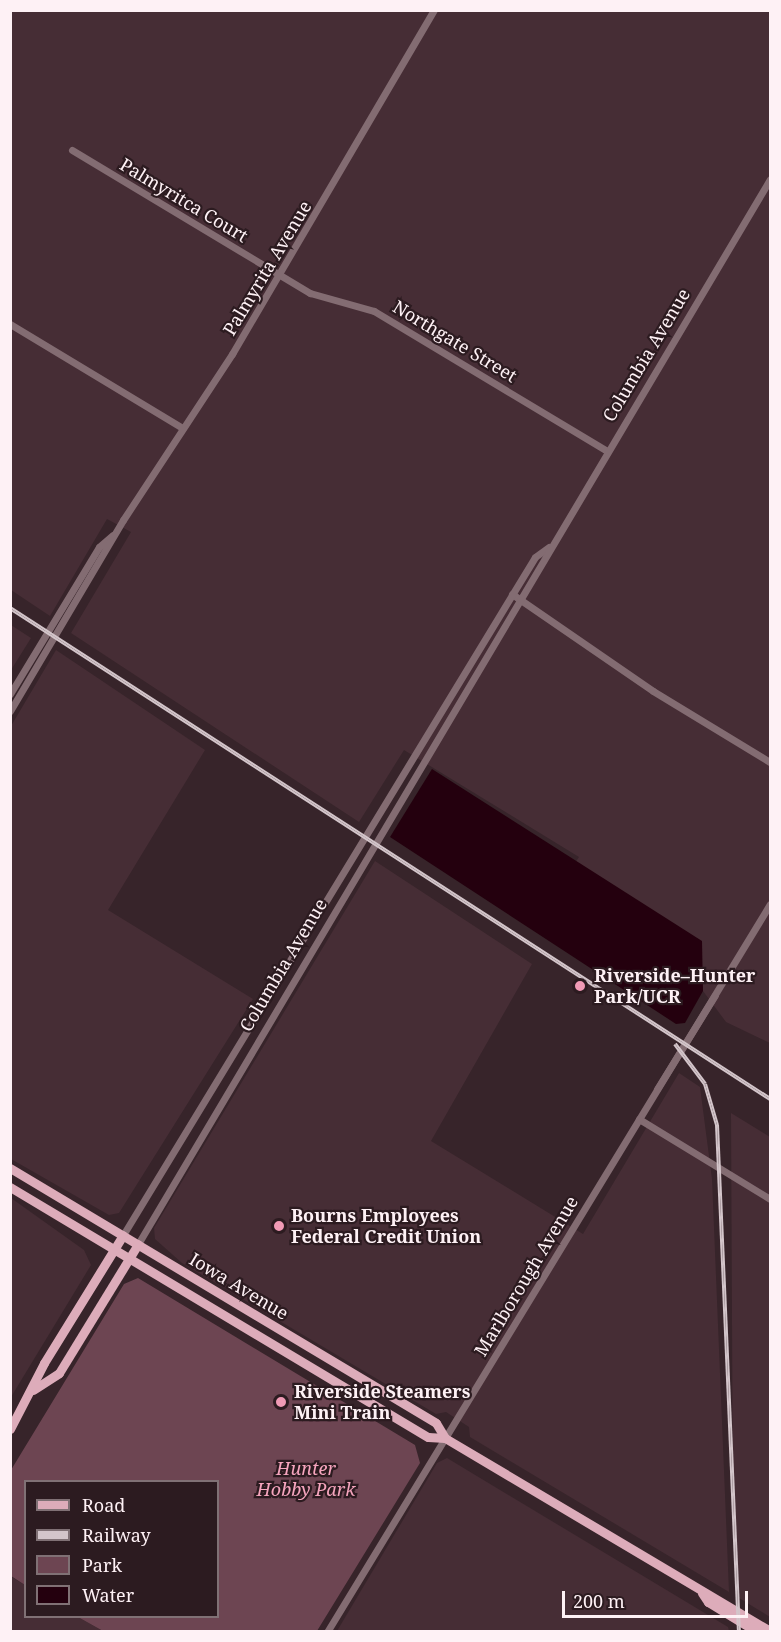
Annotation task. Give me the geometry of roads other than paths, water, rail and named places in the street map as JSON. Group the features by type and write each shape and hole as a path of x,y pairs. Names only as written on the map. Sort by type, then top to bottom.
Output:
{"main road":[{"name":"Iowa Avenue","path":"10,1168 436,1423 445,1438"},
{"name":"Iowa Avenue","path":"10,1187 428,1437 445,1438 702,1593 708,1602 757,1632"},
{"name":"Columbia Avenue","path":"10,1430 33,1390 44,1363 112,1249 123,1235"},
{"name":"Columbia Avenue","path":"33,1390 58,1373 138,1244"},
{"name":"Iowa Avenue","path":"702,1593 713,1593 771,1631"}],"street":[{"name":"Palmyrita Avenue","path":"10,711 115,533 280,275 434,10"},
{"name":"Palmyritca Court","path":"72,150 280,275"},
{"name":"Columbia Avenue","path":"138,1244 318,939 524,600 549,547 771,179"},
{"name":"Northgate Street","path":"280,275 310,293 363,305 607,451"},
{"path":"10,324 181,427"},
{"name":"Palmyrita Avenue","path":"10,694 99,547 115,533"},
{"name":"Columbia Avenue","path":"123,1235 512,594 535,557 549,547"},
{"path":"512,594 524,600 652,691 771,762"},
{"path":"454,690 465,696"},
{"name":"Marlborough Avenue","path":"327,1632 771,904"},
{"path":"307,931 318,939"},
{"path":"224,1067 237,1075"},
{"path":"206,1097 219,1106"},
{"path":"639,1119 771,1199"}],"water":[{"path":"432,769 702,941 703,991 685,1023 676,1024 390,837"}],"railway":[{"path":"10,608 770,1099"},
{"path":"675,1044 705,1084 717,1125 739,1632"}],"place":[{"name":"Riverside–Hunter Park/UCR","path":"580,986"},
{"name":"Bourns Employees Federal Credit Union","path":"279,1226"},
{"name":"Riverside Steamers Mini Train","path":"281,1402"}],"park label":[{"name":"Hunter Hobby Park","path":"306,1479"}]}
